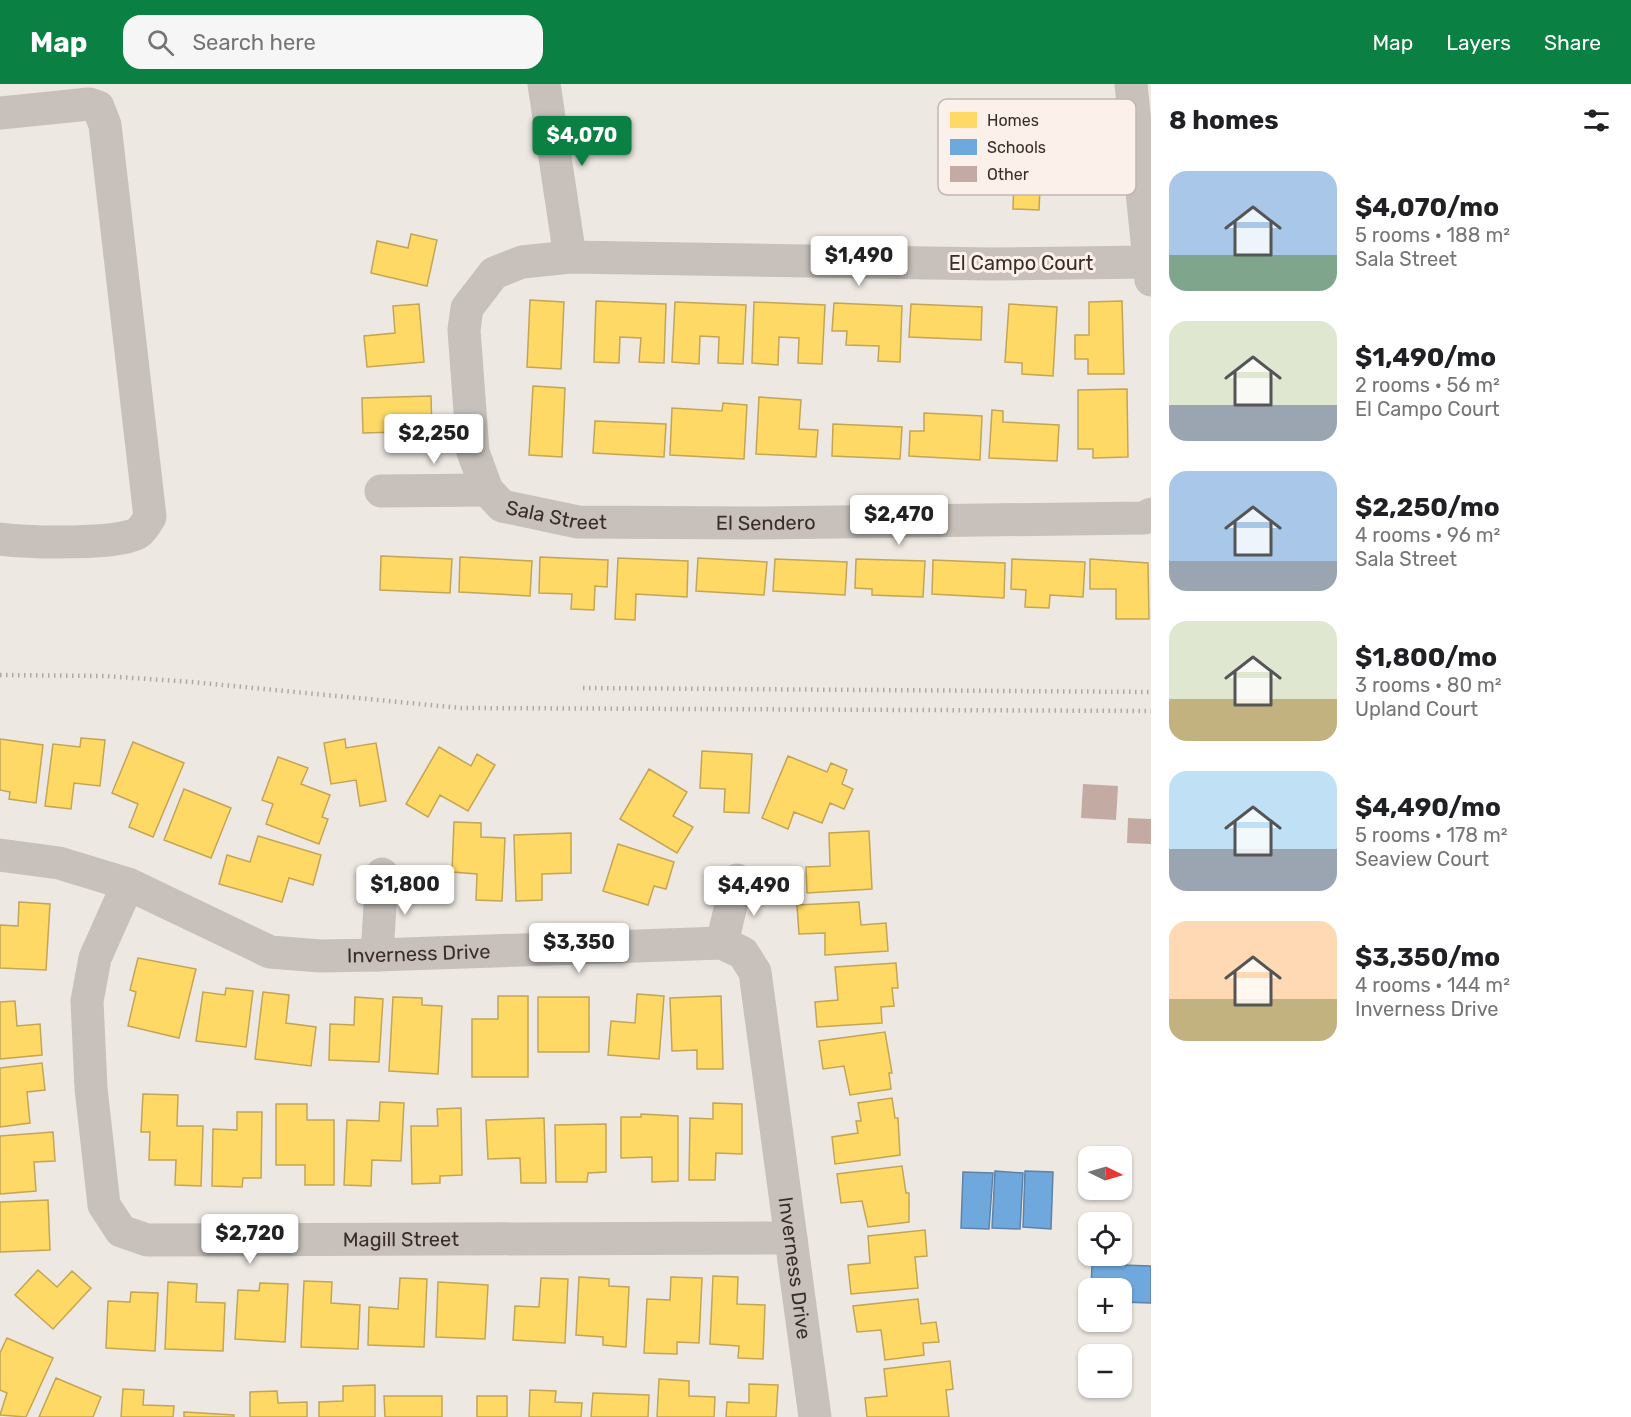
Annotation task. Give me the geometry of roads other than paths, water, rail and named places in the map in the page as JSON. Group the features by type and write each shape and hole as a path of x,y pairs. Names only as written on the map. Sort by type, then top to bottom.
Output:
{"street":[{"path":"544,84 570,257"},
{"path":"1131,84 1133,99"},
{"path":"0,113 89,104 98,107 105,125 150,518 138,533 114,540 21,542 0,539"},
{"path":"1136,133 1150,271"},
{"name":"El Campo Court","path":"570,257 991,264 1150,271"},
{"name":"Sala Street","path":"570,257 522,262 494,273 467,308 464,330 473,452 487,490 502,506 578,522 632,522"},
{"name":"Sala Street","path":"381,491 487,490"},
{"name":"El Sendero","path":"632,522 1144,518 1151,514"},
{"name":"Inverness Drive","path":"0,855 59,862 128,884 270,952 320,956 377,955 722,943 743,953 755,972 815,1417"},
{"path":"377,955 382,874"},
{"path":"722,943 737,880"},
{"name":"Magill Street","path":"128,884 95,958 87,1001 91,1088 104,1205 121,1231 147,1240 791,1238"}],"railway":[{"path":"0,675 104,676 192,682 461,708 1151,711"},
{"path":"583,688 1151,692"}]}
